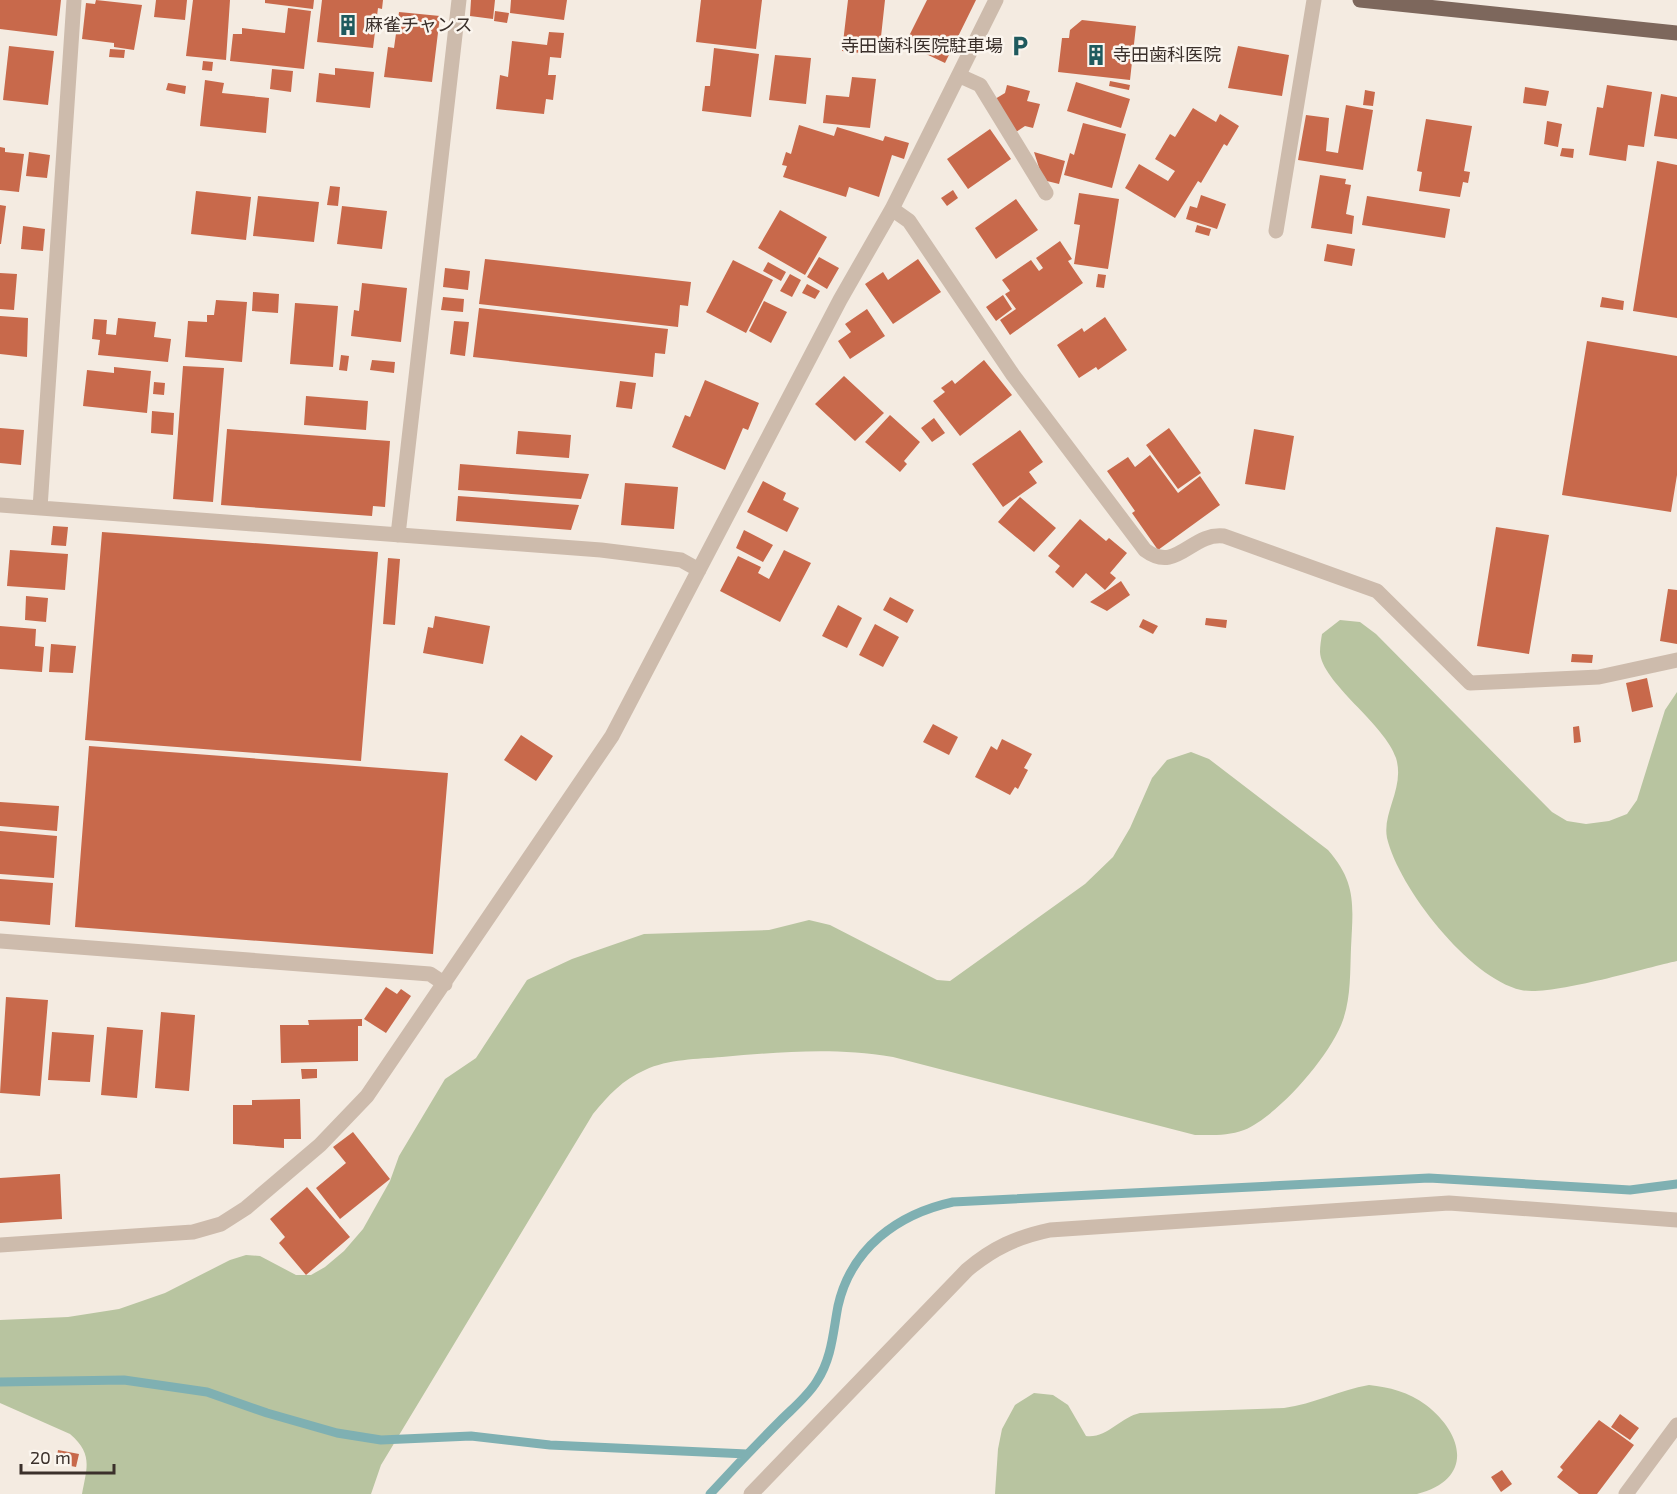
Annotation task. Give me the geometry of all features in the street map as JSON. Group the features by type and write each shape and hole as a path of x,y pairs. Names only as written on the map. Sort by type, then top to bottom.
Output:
{"main road":[{"path":"1360,0 1677,33"}],"street":[{"path":"40,508 74,0"},
{"path":"398,535 459,0"},
{"path":"0,1245 194,1232 221,1224 246,1208 344,1121 388,1069 612,736 834,311 892,209 996,0"},
{"path":"1276,231 1314,0"},
{"path":"960,76 980,85 1046,194"},
{"path":"892,209 909,221 1013,375 1145,550 1154,557 1166,559 1212,534 1363,585 1389,601 1470,683 1599,678 1677,660"},
{"path":"0,505 601,550 681,560 699,570"},
{"path":"0,941 430,974 445,984"},
{"path":"751,1494 967,1270 991,1250 1020,1237 1050,1230 1449,1203 1677,1220"},
{"path":"1626,1494 1677,1425"}],"green space":[{"path":"1340,620 1360,622 1376,634 1552,812 1567,821 1586,824 1609,821 1627,814 1637,800 1665,710 1677,692 1677,961 1574,986 1534,991 1521,990 1501,982 1459,950 1421,905 1394,858 1387,838 1386,828 1398,780 1396,758 1390,745 1331,677 1323,664 1320,652 1322,634"},
{"path":"1191,752 1209,759 1328,850 1349,884 1352,907 1350,984 1343,1020 1327,1050 1302,1083 1258,1123 1232,1133 1195,1135 893,1057 871,1054 828,1051 787,1052 693,1059 654,1066 629,1078 610,1094 593,1114 381,1465 371,1494 82,1494 86,1461 77,1441 70,1434 0,1403 0,1320 68,1317 119,1309 165,1293 230,1260 246,1255 260,1256 296,1275 311,1275 325,1267 344,1251 363,1229 390,1181 399,1156 445,1079 476,1058 527,980 572,959 644,934 769,930 809,920 830,925 937,980 950,981 1085,884 1113,857 1130,828 1152,778 1167,760"},
{"path":"1369,1385 1406,1393 1426,1405 1439,1417 1455,1443 1457,1456 1455,1468 1448,1478 1435,1487 1417,1494 995,1494 998,1449 1002,1429 1015,1405 1034,1393 1053,1395 1068,1405 1086,1436 1093,1436 1140,1413 1284,1408"}],"building":[{"path":"0,0 61,0 57,36 0,29"},
{"path":"96,0 142,5 134,50 114,47 114,43 82,39 86,3 95,4"},
{"path":"156,0 187,0 185,20 154,17"},
{"path":"193,0 230,0 226,60 186,56"},
{"path":"265,0 314,0 313,9 265,3"},
{"name":"麻雀チャンス","path":"322,0 383,0 382,9 378,8 373,48 317,42"},
{"path":"471,0 495,0 493,19 470,16"},
{"path":"511,0 567,0 564,20 510,13"},
{"path":"701,0 762,0 756,49 696,42"},
{"path":"848,0 885,0 879,55 842,51"},
{"path":"927,0 976,0 945,63 905,44"},
{"path":"288,8 311,11 304,69 230,61 233,34 242,34 242,28 285,33"},
{"path":"495,11 509,13 507,23 494,21"},
{"path":"399,12 440,16 432,82 384,77 388,47 394,48"},
{"name":"寺田歯科医院","path":"1082,20 1136,26 1130,80 1058,72 1062,38 1069,38 1070,30"},
{"path":"549,32 564,33 561,58 550,57 548,75 556,75 553,100 546,99 544,114 496,109 500,75 508,77 512,41 547,45"},
{"path":"9,46 54,51 48,105 3,100"},
{"path":"1238,46 1289,55 1282,96 1228,88"},
{"path":"714,48 759,54 751,117 702,111 705,86 710,86"},
{"path":"110,49 125,50 124,58 109,57"},
{"path":"775,55 811,58 806,104 769,100"},
{"path":"203,61 213,62 212,71 202,70"},
{"path":"335,68 374,72 370,108 316,102 319,73 335,75"},
{"path":"272,69 293,71 291,92 270,89"},
{"path":"852,77 876,79 870,128 823,123 826,95 849,97"},
{"path":"205,80 224,83 222,93 269,98 266,133 200,126"},
{"path":"1110,81 1130,85 1129,90 1109,86"},
{"path":"1076,82 1130,99 1121,128 1067,111"},
{"path":"168,83 186,86 185,94 166,90"},
{"path":"1007,85 1030,91 1027,101 1040,104 1033,128 1025,126 1016,132 995,99 1005,93"},
{"path":"1607,85 1652,92 1644,147 1628,145 1626,161 1589,155 1597,107 1603,108"},
{"path":"1525,87 1549,91 1546,106 1523,103"},
{"path":"1365,90 1375,92 1373,106 1363,105"},
{"path":"1661,94 1677,97 1677,139 1654,136"},
{"path":"1346,105 1373,110 1363,170 1298,160 1306,115 1329,118 1326,151 1338,153"},
{"path":"1193,108 1216,122 1220,114 1239,126 1227,146 1224,144 1201,183 1198,181 1175,218 1125,188 1139,164 1168,181 1175,171 1155,159 1170,134 1175,137"},
{"path":"1426,119 1472,126 1464,171 1470,172 1468,183 1463,182 1460,197 1419,191 1422,172 1417,171"},
{"path":"1547,121 1562,124 1558,147 1544,144"},
{"path":"1083,123 1126,134 1112,188 1064,175 1070,153 1074,155"},
{"path":"799,125 834,136 837,127 883,141 885,136 909,143 904,159 892,155 879,197 849,187 846,197 783,177 787,166 782,165 786,152 791,154"},
{"path":"990,129 1011,159 968,189 947,159"},
{"path":"0,147 5,148 5,152 24,154 19,192 0,190"},
{"path":"1562,148 1574,149 1573,158 1560,156"},
{"path":"29,152 50,155 47,178 26,176"},
{"path":"1034,152 1065,161 1059,184 1043,180"},
{"path":"1657,161 1677,165 1677,318 1633,311"},
{"path":"1320,175 1346,179 1345,184 1351,185 1346,214 1354,216 1352,234 1311,228"},
{"path":"330,186 340,187 338,206 327,205"},
{"path":"953,190 958,198 947,206 941,198"},
{"path":"196,191 251,197 246,240 191,234"},
{"path":"1079,193 1119,199 1108,269 1074,264 1080,225 1074,224"},
{"path":"1201,195 1226,204 1217,229 1186,219 1190,206 1197,208"},
{"path":"258,196 319,202 314,242 253,236"},
{"path":"1367,196 1450,209 1445,238 1362,225"},
{"path":"1016,199 1038,230 996,259 975,228"},
{"path":"0,205 6,206 1,244 0,244"},
{"path":"342,206 387,211 382,249 337,244"},
{"path":"780,210 827,237 805,275 758,248"},
{"path":"1197,225 1211,229 1209,236 1195,232"},
{"path":"23,226 45,229 43,251 21,249"},
{"path":"1060,241 1072,259 1068,261 1083,283 1010,335 1000,320 1016,309 1005,294 1010,291 1002,280 1031,260 1039,271 1043,268 1036,258"},
{"path":"1327,244 1355,249 1352,266 1324,261"},
{"path":"819,257 839,268 827,289 807,277"},
{"path":"485,259 691,282 688,306 680,305 678,327 479,304"},
{"path":"918,259 941,292 893,324 865,284 883,272 888,280"},
{"path":"733,260 773,280 746,333 706,312"},
{"path":"768,262 786,272 781,281 763,271"},
{"path":"445,268 470,271 468,290 443,287"},
{"path":"0,273 17,274 14,310 0,309"},
{"path":"790,274 801,280 792,297 780,291"},
{"path":"1098,274 1106,275 1104,288 1096,287"},
{"path":"362,283 407,288 401,342 351,336 354,310 359,311"},
{"path":"807,284 820,291 815,299 802,293"},
{"path":"253,292 279,294 278,313 252,311"},
{"path":"1003,295 1012,309 996,321 986,307"},
{"path":"443,297 464,299 463,312 441,310"},
{"path":"1602,297 1624,301 1623,310 1600,307"},
{"path":"216,300 247,302 242,362 185,357 188,321 207,322 207,315 214,315"},
{"path":"764,301 787,312 771,343 749,331"},
{"path":"295,303 338,306 333,367 290,364"},
{"path":"479,308 668,329 665,354 655,353 653,377 473,357"},
{"path":"867,309 885,336 850,359 838,341 851,332 845,324"},
{"path":"0,316 28,318 27,357 0,354"},
{"path":"1105,317 1127,350 1098,370 1096,367 1079,378 1057,345 1082,328 1084,332"},
{"path":"118,318 156,322 154,337 171,339 168,362 98,355 100,340 92,339 94,319 107,320 106,334 116,335"},
{"path":"454,321 469,322 465,356 450,354"},
{"path":"1587,341 1677,356 1677,475 1671,512 1562,495"},
{"path":"341,355 349,356 347,371 339,370"},
{"path":"372,360 395,362 394,373 370,370"},
{"path":"984,360 1012,395 960,436 933,401 945,392 941,388 952,380 955,384"},
{"path":"183,366 224,368 213,502 173,499"},
{"path":"114,367 151,371 147,413 83,406 87,370 114,373"},
{"path":"844,376 884,413 855,441 815,404"},
{"path":"705,380 759,403 748,430 743,428 725,470 672,447 685,415 690,417"},
{"path":"620,381 636,383 632,409 616,407"},
{"path":"154,382 165,383 164,395 153,394"},
{"path":"306,396 368,401 366,430 304,425"},
{"path":"152,411 174,413 173,435 151,433"},
{"path":"890,415 920,442 904,461 907,464 900,472 865,442"},
{"path":"934,418 945,433 932,442 921,428"},
{"path":"0,428 24,430 21,465 0,463"},
{"path":"1169,428 1201,473 1178,489 1146,445"},
{"path":"227,429 390,441 385,507 373,506 372,516 221,505"},
{"path":"1254,429 1294,436 1285,490 1245,484"},
{"path":"1020,430 1043,462 1029,472 1037,483 1003,507 972,464"},
{"path":"518,431 571,435 569,458 516,454"},
{"path":"1150,455 1178,493 1200,476 1220,505 1158,550 1132,513 1135,511 1107,471 1128,457 1135,467"},
{"path":"460,464 589,474 581,499 458,490"},
{"path":"763,481 786,493 783,500 799,508 787,532 747,512"},
{"path":"625,483 678,487 674,529 621,525"},
{"path":"458,496 579,505 571,530 456,521"},
{"path":"1020,497 1056,528 1034,552 998,522"},
{"path":"1080,519 1106,541 1109,538 1127,553 1110,573 1116,578 1105,590 1086,573 1073,588 1055,572 1060,566 1048,556"},
{"path":"53,526 68,527 66,546 51,545"},
{"path":"1496,527 1549,535 1529,654 1477,646"},
{"path":"744,530 773,545 763,562 736,548"},
{"path":"102,532 378,552 361,761 85,740"},
{"path":"10,550 68,554 65,590 7,586"},
{"path":"784,550 811,563 780,622 720,591 738,556 761,567 758,573 769,579"},
{"path":"388,558 400,559 395,625 383,624"},
{"path":"1121,581 1130,595 1107,611 1090,602"},
{"path":"1668,589 1677,590 1677,644 1660,641"},
{"path":"26,596 48,598 46,622 25,620"},
{"path":"890,597 914,610 907,623 883,610"},
{"path":"838,605 862,618 847,648 822,636"},
{"path":"435,616 490,626 483,664 423,653 428,627 433,628"},
{"path":"1206,618 1227,620 1226,628 1205,625"},
{"path":"1143,619 1158,626 1153,634 1139,627"},
{"path":"875,624 899,637 883,667 859,655"},
{"path":"0,626 36,629 35,646 44,647 42,672 0,669"},
{"path":"51,644 76,646 73,673 49,672"},
{"path":"1572,654 1593,655 1592,663 1571,662"},
{"path":"1647,678 1653,707 1632,712 1626,683"},
{"path":"933,724 958,737 949,755 923,742"},
{"path":"1579,726 1581,742 1574,743 1573,727"},
{"path":"521,735 553,756 536,781 504,760"},
{"path":"1002,739 1032,754 1024,768 1028,770 1018,789 1015,787 1010,795 975,777 991,746 997,750"},
{"path":"89,746 448,773 433,954 75,927"},
{"path":"0,802 59,806 57,831 0,826"},
{"path":"0,831 57,836 54,878 0,874"},
{"path":"0,879 53,883 50,925 0,921"},
{"path":"386,987 397,994 401,989 411,996 386,1033 364,1019"},
{"path":"6,997 48,1000 40,1096 0,1093"},
{"path":"161,1012 195,1015 189,1091 155,1088"},
{"path":"362,1019 362,1026 358,1026 358,1061 281,1063 280,1025 309,1025 308,1020"},
{"path":"107,1027 143,1030 137,1098 101,1095"},
{"path":"52,1032 94,1035 90,1082 48,1080"},
{"path":"301,1069 317,1069 317,1078 302,1079"},
{"path":"300,1099 301,1139 284,1139 284,1148 233,1144 233,1105 252,1105 252,1100"},
{"path":"353,1132 390,1179 340,1219 316,1188 346,1163 333,1147"},
{"path":"60,1174 62,1219 0,1223 0,1178"},
{"path":"307,1187 350,1237 306,1275 279,1243 285,1237 270,1219"},
{"path":"1620,1414 1639,1428 1630,1440 1611,1427"},
{"path":"1599,1420 1634,1445 1597,1494 1579,1494 1557,1477 1563,1470 1560,1467"},
{"path":"58,1450 79,1454 76,1467 56,1463"},
{"path":"1502,1470 1512,1484 1501,1492 1491,1477"}],"waterway":[{"path":"710,1494 805,1397 817,1381 829,1354 844,1285 866,1251 896,1225 933,1208 953,1202 1429,1178 1630,1190 1677,1184"},
{"path":"0,1382 124,1380 207,1392 267,1413 337,1433 381,1440 471,1436 550,1445 747,1454"}],"place":[{"name":"麻雀チャンス","path":"348,25"},
{"name":"寺田歯科医院駐車場","path":"1020,46"},
{"name":"寺田歯科医院","path":"1096,55"}]}
